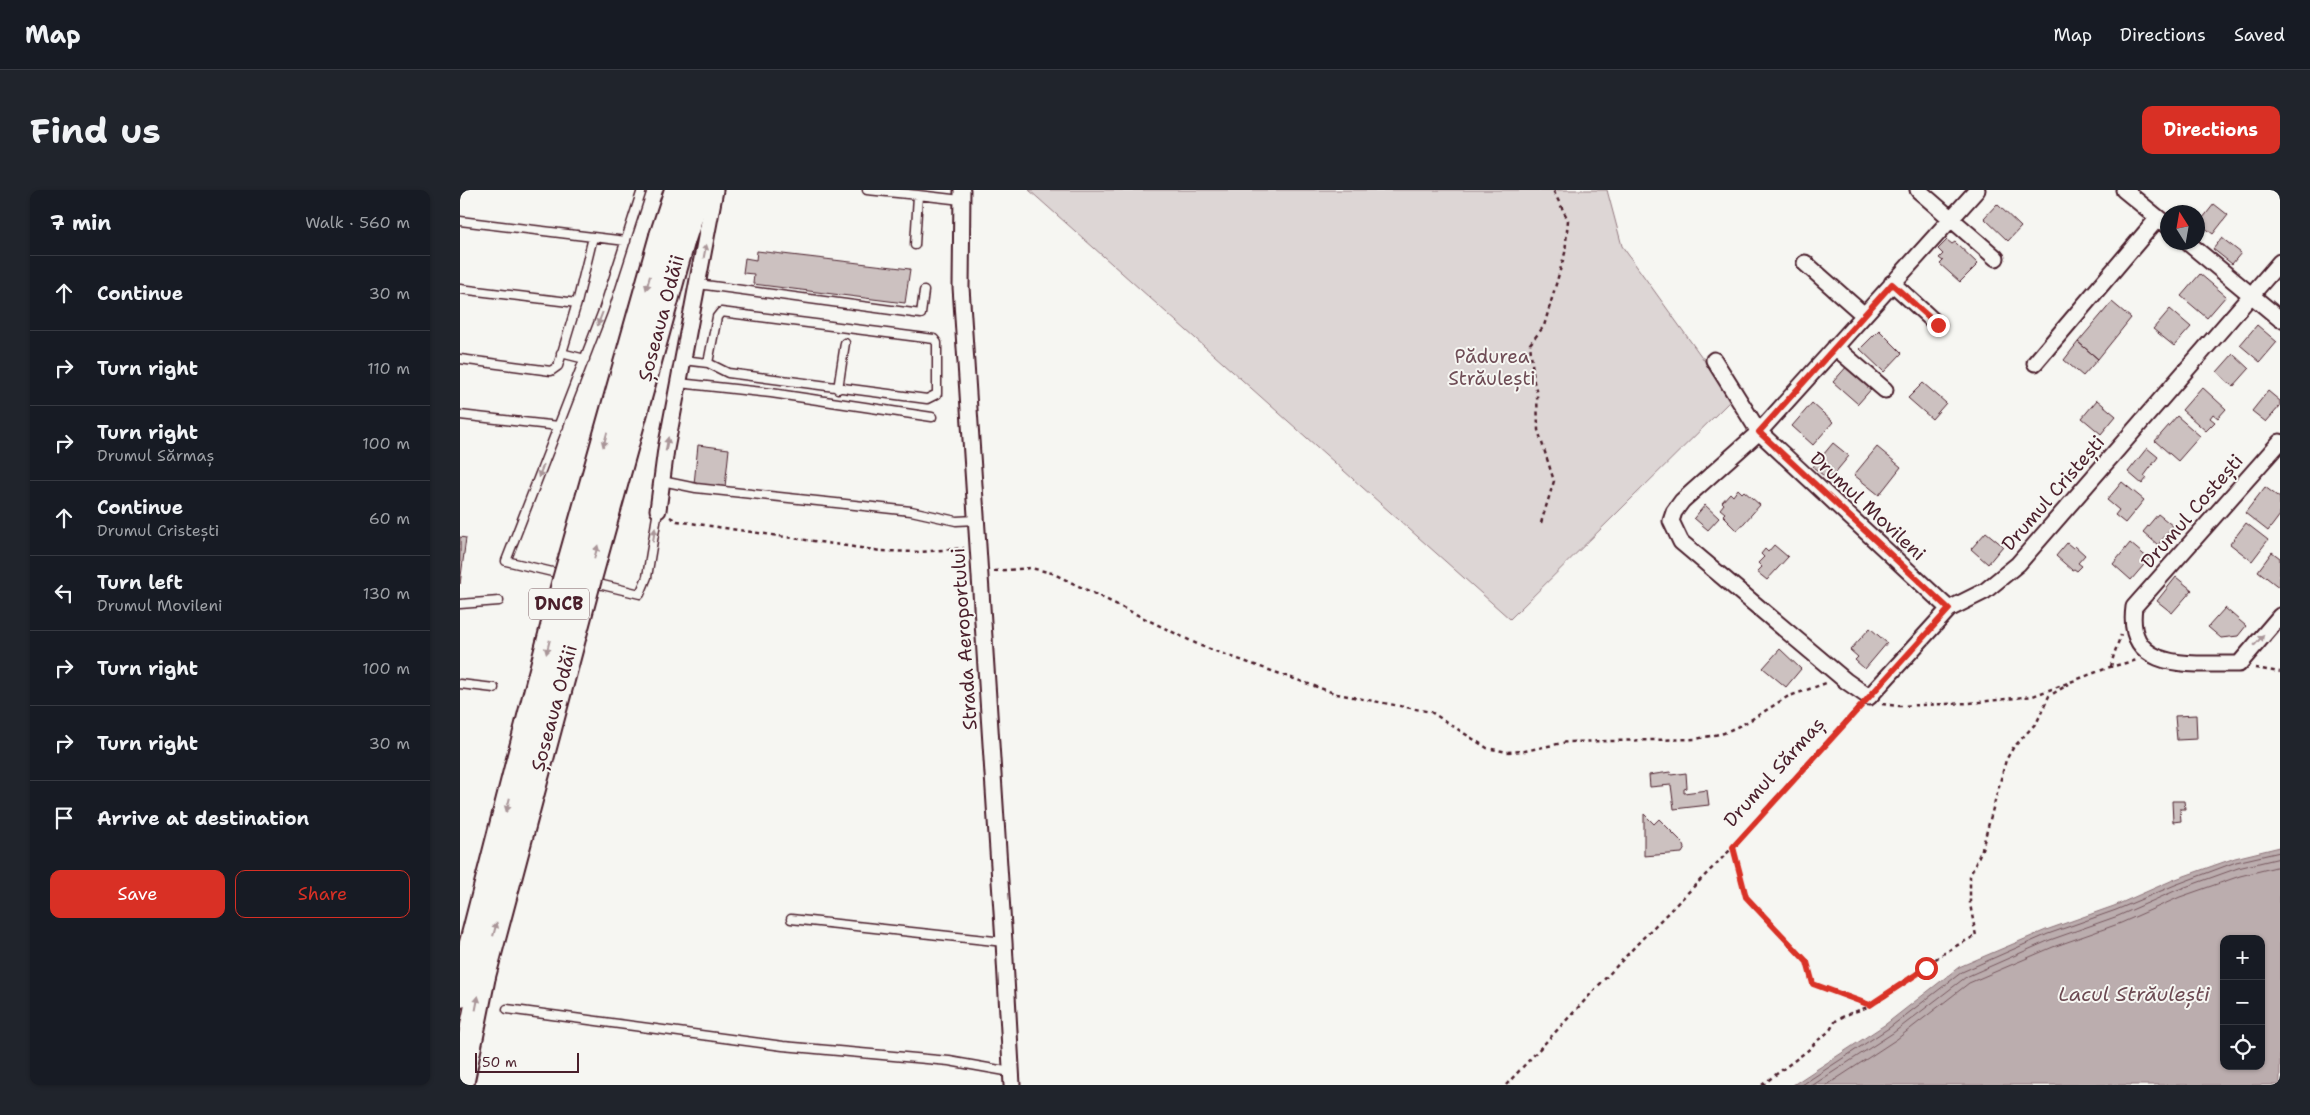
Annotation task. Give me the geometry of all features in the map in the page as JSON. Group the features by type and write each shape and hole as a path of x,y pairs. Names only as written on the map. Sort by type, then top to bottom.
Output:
{"main road":[{"name":"Șoseaua Odăii","path":"461,1085 469,982 586,586 672,239 677,190"},
{"name":"Șoseaua Odăii","path":"672,239 699,190"}],"street":[{"name":"Șoseaua Odăii","path":"658,510 683,360 715,190"},
{"path":"1918,190 1996,258"},
{"path":"1868,697 1846,681 1681,542 1671,521 1674,512 1682,501 1759,432 1976,190"},
{"path":"2124,190 2160,220"},
{"name":"Strada Aeroportului","path":"961,195 961,287 1004,942 1011,1079"},
{"path":"2035,363 2160,225"},
{"path":"2197,250 2280,319"},
{"name":"Drumul Cristești","path":"1868,697 1949,609 1985,591 2018,564 2280,262"},
{"path":"1805,263 1864,315"},
{"path":"1892,284 1938,325"},
{"path":"1835,347 1885,390"},
{"name":"Drumul Movileni","path":"1714,360 1759,432 1949,609"},
{"name":"Drumul Costești","path":"2132,622 2134,607 2280,442"},
{"path":"2132,622 2138,640 2153,656 2167,662 2239,664 2280,616"}],"lane":[{"path":"573,578 506,561 603,311 642,190"},
{"path":"867,190 918,195 961,195"},
{"path":"915,245 918,195"},
{"path":"460,221 626,241"},
{"path":"460,359 552,371 558,366 593,237"},
{"path":"698,284 921,314 924,291"},
{"path":"460,289 576,303"},
{"path":"683,360 708,363 728,373 838,389 927,399 937,394 936,343 934,339 721,312 717,317 708,363"},
{"path":"838,389 845,342"},
{"path":"561,353 584,359"},
{"path":"679,383 771,393 932,417"},
{"path":"460,415 559,426"},
{"path":"662,481 696,488 911,511 956,521 977,520"},
{"path":"583,580 640,594 647,577 658,510"},
{"path":"460,604 499,600"},
{"path":"460,684 494,688"},
{"path":"791,919 1004,942"},
{"path":"507,1009 783,1046 948,1061 1011,1079"}],"path":[{"path":"1541,523 1554,482 1538,430 1538,393 1534,382 1530,344 1544,326 1565,253 1568,220 1553,190"},
{"path":"658,510 677,520 881,551 921,552 978,549"},
{"path":"980,572 1031,568 1052,573 1201,646 1337,694 1431,712 1487,748 1506,752 1524,751 1567,742 1696,738 1724,733 1749,721 1787,698 1824,683 1846,681"},
{"path":"2110,667 2120,636 2132,622"},
{"path":"1868,697 1882,704 1899,706 1970,703 2033,696 2110,667 2153,656"},
{"path":"2239,664 2280,672"},
{"path":"1762,1085 1812,1048 1816,1040 1829,1032 1836,1021 1870,1005 1909,977 1919,973 1950,949 1976,936 1970,904 1970,876 1982,849 2006,760 2013,748 2037,722 2049,696 2075,681"},
{"name":"Drumul Sărmaș","path":"1506,1085 1641,940 1733,847 1868,697"},
{"path":"1733,847 1746,897 1807,962 1813,984 1870,1005"}],"green space":[{"name":"Pădurea Străulești","path":"1029,190 1607,190 1622,246 1732,399 1510,619"}],"water":[{"name":"Lacul Străulești","path":"2280,847 2280,1085 1793,1085 1886,1024 1959,967 2046,930 2114,906 2173,880 2235,858"}],"building":[{"path":"1997,204 2021,227 2008,241 1984,218"},
{"path":"2214,204 2228,215 2213,234 2205,228 2205,215"},
{"path":"2222,238 2241,253 2232,264 2213,249"},
{"path":"1947,240 1952,244 1955,242 1978,264 1960,282 1940,264 1943,261 1939,258 1943,254 1938,249"},
{"path":"757,251 910,269 905,303 753,284 754,274 743,273 745,258 756,260"},
{"path":"2200,274 2226,296 2207,318 2181,296"},
{"path":"2112,302 2131,318 2098,359 2078,342"},
{"path":"2170,309 2191,327 2174,346 2153,329"},
{"path":"2257,325 2277,342 2260,362 2240,345"},
{"path":"1879,330 1902,353 1884,372 1860,349"},
{"path":"2078,342 2098,359 2083,376 2064,360"},
{"path":"2233,354 2249,369 2233,387 2217,372"},
{"path":"1849,364 1874,386 1858,404 1833,382"},
{"path":"1923,383 1946,403 1932,419 1908,398"},
{"path":"2202,387 2226,409 2218,418 2213,414 2210,418 2215,422 2206,431 2182,410"},
{"path":"2268,391 2280,401 2280,406 2266,422 2252,411"},
{"path":"2097,400 2116,416 2101,434 2082,418"},
{"path":"1812,403 1833,422 1813,445 1792,426"},
{"path":"2177,416 2200,436 2178,461 2155,441"},
{"path":"1833,443 1849,456 1829,480 1813,467"},
{"path":"698,445 729,449 725,487 694,484"},
{"path":"1877,447 1901,467 1879,495 1854,475"},
{"path":"2147,448 2158,457 2144,476 2147,478 2142,484 2128,472"},
{"path":"2122,482 2144,500 2125,523 2115,515 2119,510 2107,500"},
{"path":"2265,487 2280,498 2280,515 2268,531 2245,513"},
{"path":"1738,489 1742,493 1744,491 1760,505 1737,531 1728,522 1723,515 1725,513 1720,509 1724,504 1722,502 1730,493 1733,496"},
{"path":"1705,505 1719,518 1708,530 1694,518"},
{"path":"2158,514 2173,526 2158,545 2143,532"},
{"path":"2246,523 2268,540 2252,561 2230,544"},
{"path":"1986,532 2003,546 1988,564 1971,549"},
{"path":"460,537 466,538 460,584"},
{"path":"2067,543 2073,548 2075,546 2085,555 2078,563 2082,566 2077,571 2072,570 2056,556"},
{"path":"2130,543 2149,559 2131,580 2113,564"},
{"path":"1774,545 1788,557 1767,580 1757,572 1762,567 1758,563 1764,557 1761,554 1765,549 1768,552"},
{"path":"2272,552 2280,558 2280,588 2258,571"},
{"path":"2176,577 2192,590 2172,613 2157,601"},
{"path":"2225,608 2246,626 2238,636 2221,638 2208,627"},
{"path":"1870,628 1887,643 1865,669 1855,660 1858,657 1850,650"},
{"path":"1780,649 1801,669 1786,687 1763,668"},
{"path":"2196,715 2197,739 2177,740 2175,716"},
{"path":"1670,772 1671,775 1686,773 1687,788 1684,789 1684,793 1707,790 1709,805 1674,809 1671,785 1650,787 1649,775"},
{"path":"2172,801 2184,801 2185,809 2180,809 2181,821 2173,822"},
{"path":"1644,814 1654,824 1659,819 1683,843 1685,848 1682,853 1644,856"}],"route":[{"path":"1926,968 1909,977 1870,1005 1813,984 1807,962 1746,897 1733,847 1949,609 1759,432 1892,284 1938,325"}]}
